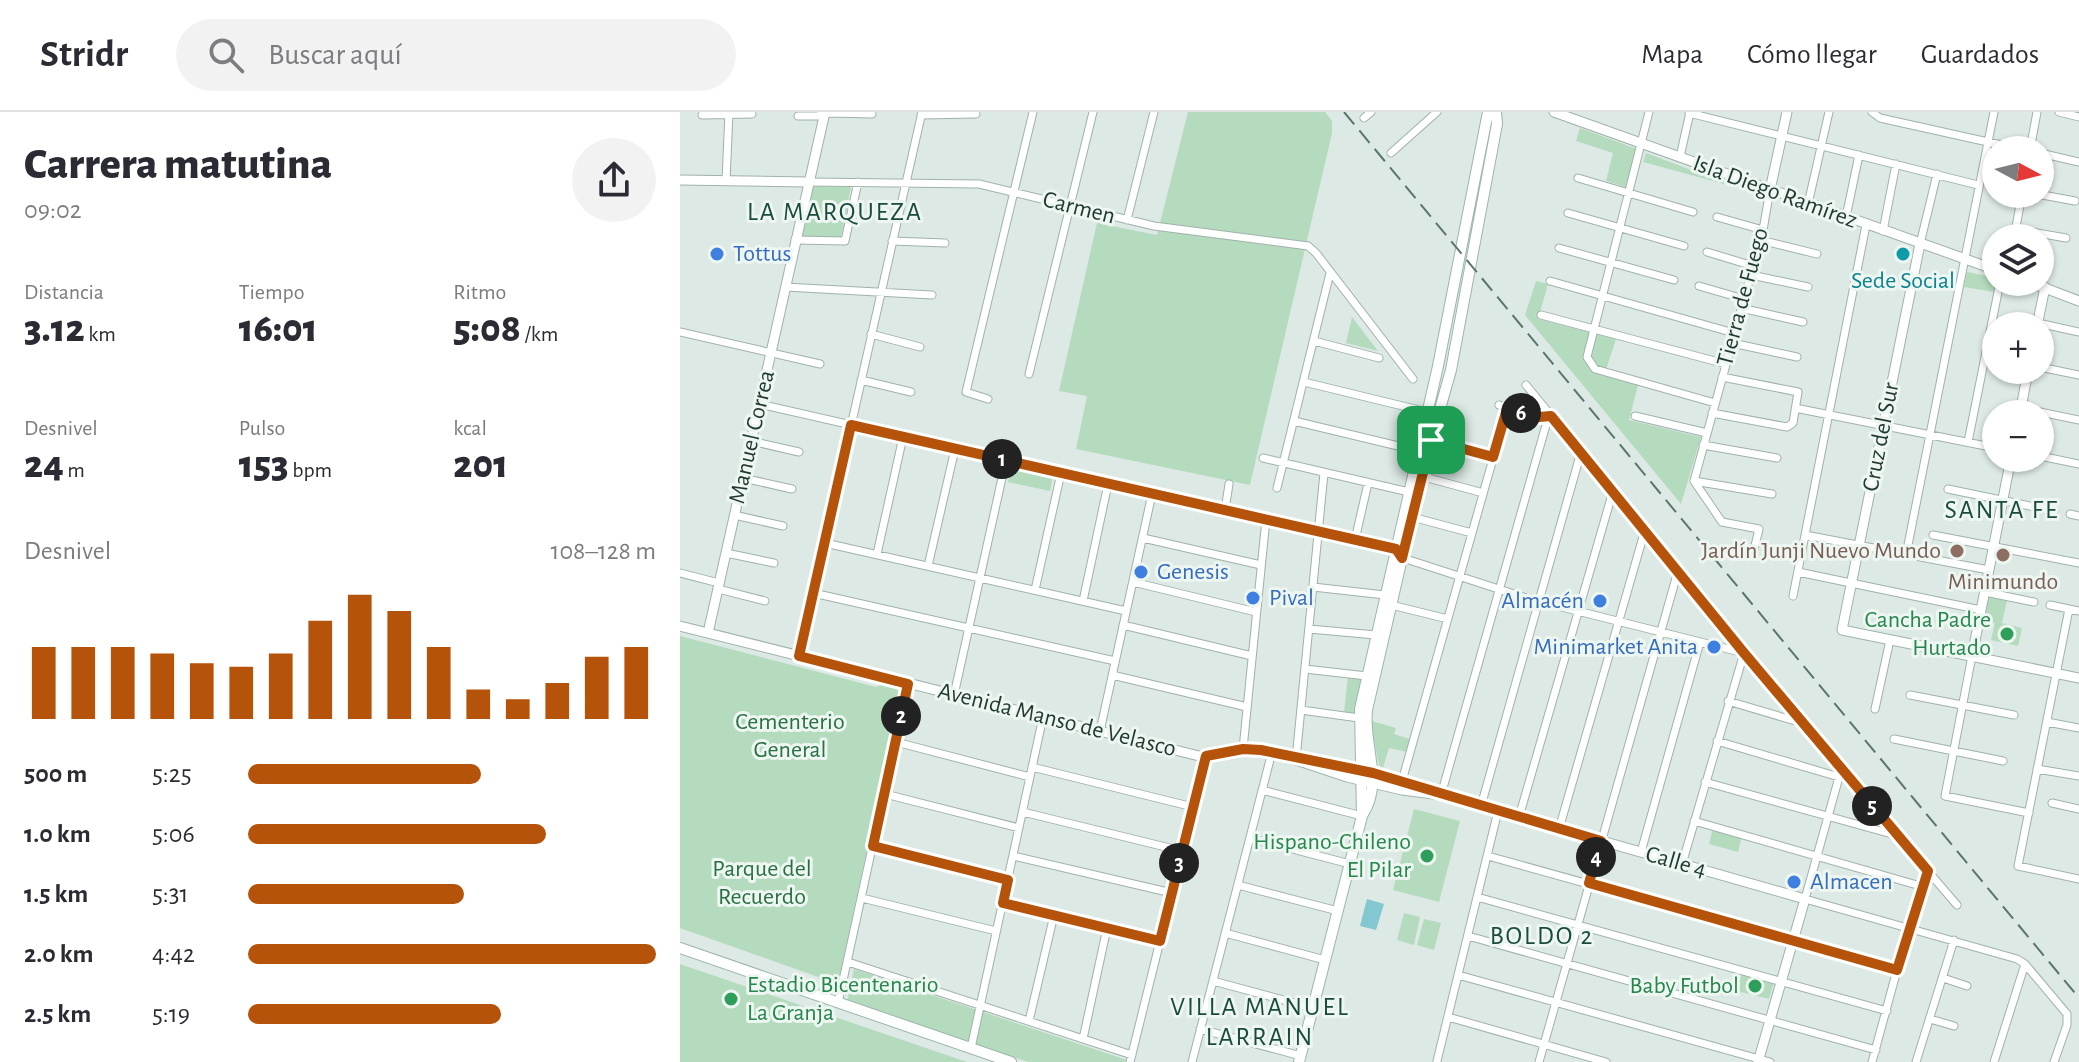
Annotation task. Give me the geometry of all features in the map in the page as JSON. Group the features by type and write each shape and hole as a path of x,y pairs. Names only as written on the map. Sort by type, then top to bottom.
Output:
{"main road":[{"path":"1300,1059 1362,816 1368,777 1366,718 1409,492 1438,366 1488,112"},
{"path":"1399,553 1412,517 1451,370 1493,149 1496,112"},
{"path":"1368,777 1359,718 1376,635 1388,600"},
{"path":"680,948 1011,1062"}],"street":[{"path":"988,399 966,392 1033,112"},
{"path":"1029,374 1093,112"},
{"path":"1127,220 1154,112"},
{"path":"1364,118 1371,112"},
{"path":"1391,153 1437,112"},
{"name":"Isla Diego Ramírez","path":"1554,112 1982,265"},
{"path":"1649,112 1586,354 1589,364 1599,371 1715,403"},
{"path":"1680,157 1690,112 1978,185"},
{"name":"Tierra de Fuego","path":"1694,481 1763,230 1787,112"},
{"path":"1808,204 1829,112"},
{"path":"1872,112 1982,141"},
{"path":"1988,136 1994,112"},
{"path":"2031,136 2037,112"},
{"path":"2059,112 2079,117"},
{"path":"726,181 729,113"},
{"path":"702,115 752,114"},
{"name":"Manuel Correa","path":"708,633 824,114"},
{"path":"798,116 872,114"},
{"path":"799,656 921,114 976,114"},
{"path":"1846,217 1859,155"},
{"path":"2054,156 2079,162"},
{"path":"1883,231 1896,164"},
{"path":"1906,555 1982,166"},
{"path":"1920,244 1937,174"},
{"path":"1578,178 1693,212"},
{"name":"Carmen","path":"680,180 979,184 1127,220 1305,246 1313,250 1413,379"},
{"path":"795,240 845,241 858,182"},
{"path":"2054,197 2075,201"},
{"path":"1568,213 1684,246"},
{"path":"1717,217 1763,230"},
{"path":"1793,596 1866,225"},
{"path":"2054,237 2066,238"},
{"path":"1760,240 1817,254"},
{"path":"892,241 945,243"},
{"name":"Cruz del Sur","path":"1890,640 1842,630 1920,244"},
{"path":"1559,248 1674,280"},
{"path":"1707,252 1753,266"},
{"path":"1277,488 1330,273"},
{"path":"1751,275 1808,287"},
{"path":"1550,281 1734,333"},
{"path":"1699,286 1744,299"},
{"path":"785,287 932,295"},
{"path":"2054,291 2079,301"},
{"path":"1968,442 1997,296"},
{"path":"1741,308 1803,322"},
{"path":"1541,315 1726,364"},
{"path":"2054,327 2079,332"},
{"path":"680,332 820,364"},
{"path":"871,334 920,347"},
{"path":"1314,341 1379,358"},
{"path":"1732,343 1797,357"},
{"path":"2054,370 2079,375"},
{"path":"1712,413 1787,427 1793,423 1798,392 1722,377"},
{"path":"861,380 911,392"},
{"path":"1304,382 1419,410"},
{"path":"1526,385 1802,723 1840,774 1899,836 1957,905"},
{"path":"759,404 1355,540 1499,590 1744,653"},
{"path":"1402,781 1493,457 1503,407 1539,417 1551,416"},
{"path":"1800,409 1982,445"},
{"path":"1441,795 1551,416"},
{"path":"1635,416 1707,433"},
{"path":"2054,416 2079,420"},
{"path":"1294,421 1419,451"},
{"path":"877,554 903,437"},
{"path":"1431,440 1493,457"},
{"path":"751,441 799,452"},
{"path":"1703,445 1777,458"},
{"path":"928,566 955,449"},
{"path":"1481,806 1581,452"},
{"path":"1263,458 1409,492"},
{"path":"2054,459 2079,464"},
{"path":"954,695 1006,460"},
{"path":"2008,472 1945,796 2029,813"},
{"path":"1035,590 1061,473"},
{"path":"1296,759 1324,473"},
{"path":"1421,476 1483,493"},
{"path":"743,478 792,489"},
{"path":"1694,481 1772,494"},
{"path":"1694,481 1722,522 1759,529 1753,554"},
{"path":"1355,540 1368,483"},
{"path":"1083,601 1108,484"},
{"path":"1225,510 1229,484"},
{"path":"1948,489 2054,511"},
{"path":"1519,817 1613,491"},
{"path":"1100,731 1152,494"},
{"path":"2070,514 2079,516"},
{"path":"734,515 783,526"},
{"path":"1412,517 1472,533"},
{"path":"1243,749 1266,519"},
{"path":"1559,829 1645,530"},
{"path":"1805,535 1989,570"},
{"path":"1933,535 2079,563"},
{"path":"1143,538 1261,565"},
{"path":"825,543 1126,611"},
{"path":"726,553 774,563"},
{"path":"1539,1062 1678,571"},
{"path":"1798,572 1981,610"},
{"path":"680,573 765,601"},
{"path":"1133,582 1256,612"},
{"path":"1313,587 1388,600 1448,619"},
{"path":"1985,592 2034,602"},
{"path":"813,593 1115,661"},
{"path":"2050,605 2079,611"},
{"path":"2069,609 2018,866 2079,879"},
{"path":"1123,625 1252,656"},
{"name":"Avenida Manso de Velasco","path":"680,626 1206,756 1243,749 1272,752 1368,777"},
{"path":"1309,629 1376,635"},
{"path":"1875,709 1890,640 2079,678"},
{"path":"1641,852 1700,642"},
{"path":"1682,864 1744,653"},
{"path":"1305,669 1367,676"},
{"path":"1112,675 1247,707"},
{"path":"838,1003 908,684"},
{"path":"1910,695 2014,715"},
{"path":"1728,701 1802,723"},
{"path":"1301,710 1359,718"},
{"path":"971,1048 1043,717"},
{"path":"2047,722 2079,728"},
{"path":"1894,739 2003,761"},
{"path":"1717,741 1840,774"},
{"path":"896,742 1030,777"},
{"path":"1192,1062 1272,752"},
{"path":"848,962 1083,1039 1131,1058 1206,756"},
{"path":"1032,767 1193,807"},
{"path":"2037,769 2079,776"},
{"path":"1758,1060 1840,774"},
{"name":"Calle 4","path":"1368,777 1481,806 1911,929"},
{"name":"Calle 4","path":"1368,777 1402,781 1441,795"},
{"path":"1705,782 1899,836"},
{"path":"1262,790 1362,816"},
{"path":"885,794 1019,828"},
{"path":"2052,803 2079,809"},
{"path":"1437,1061 1498,811"},
{"path":"1023,812 1182,851"},
{"path":"1694,821 1924,887"},
{"path":"1250,838 1350,864"},
{"path":"873,846 1008,880"},
{"path":"1013,856 1172,893"},
{"path":"1488,856 1897,970"},
{"path":"1872,1062 1928,871"},
{"path":"1238,885 1338,911"},
{"path":"1477,897 1887,1011"},
{"path":"862,898 996,931"},
{"path":"1003,903 1160,941"},
{"path":"1029,1021 1054,915"},
{"path":"1083,1039 1107,928"},
{"path":"1911,929 2017,959 2025,964 2067,1014 2067,1025 2054,1062"},
{"path":"1225,933 1325,960"},
{"path":"1468,936 1876,1050"},
{"path":"1927,1062 1916,1060 1954,940"},
{"path":"1994,1062 2025,964"},
{"path":"1458,975 1770,1062"},
{"path":"1943,978 1967,986"},
{"path":"1213,981 1313,1008"},
{"path":"1448,1017 1606,1062"},
{"path":"1930,1019 1954,1026"},
{"path":"1200,1029 1300,1059"}],"green space":[{"path":"1188,112 1325,112 1332,121 1332,133 1250,485 1076,449 1087,396 1059,391 1097,223 1157,235"},
{"path":"1580,128 1637,149 1626,187 1606,181 1613,153 1576,141"},
{"path":"1646,153 1739,188 1643,162"},
{"path":"812,186 851,187 841,238 801,237"},
{"path":"1967,272 1982,275 1982,290 1964,287"},
{"path":"1536,281 1548,284 1538,319 1616,339 1604,376 1638,385 1629,420 1701,437 1681,504 1525,315"},
{"path":"1352,317 1378,351 1346,343"},
{"path":"1012,467 1053,476 1050,491 1008,482"},
{"path":"1988,596 2007,600 2002,623 2022,628 2018,646 1991,640 1995,623 1983,620"},
{"path":"680,636 876,687 881,685 901,690 838,984 680,928"},
{"path":"1348,675 1365,677 1357,714 1344,713"},
{"path":"1372,721 1396,728 1394,734 1410,739 1407,752 1389,748 1381,774 1371,726"},
{"name":"Hispano-Chileno El Pilar","path":"1414,809 1460,821 1439,902 1393,890"},
{"path":"1713,828 1742,836 1738,852 1709,844"},
{"path":"1404,913 1420,917 1414,945 1397,940"},
{"path":"1424,919 1441,923 1434,950 1417,945"},
{"name":"Estadio Bicentenario La Granja","path":"680,964 967,1062 680,1062"},
{"name":"Estadio Bicentenario La Granja","path":"854,969 1127,1062 1028,1062 847,1002"},
{"name":"Baby Futbol","path":"1742,973 1774,982 1769,999 1737,991"}],"water":[{"path":"1367,899 1384,904 1376,930 1360,926"}],"railway":[{"path":"1344,112 2079,998"}],"place":[{"name":"Tottus","path":"717,254"},
{"name":"Sede Social","path":"1903,254"},
{"name":"Jardín Junji Nuevo Mundo","path":"1957,551"},
{"name":"Minimundo","path":"2003,555"},
{"name":"Genesis","path":"1141,572"},
{"name":"Pival","path":"1253,598"},
{"name":"Almacén","path":"1600,601"},
{"name":"Cancha Padre Hurtado","path":"2007,634"},
{"name":"Minimarket Anita","path":"1714,647"},
{"name":"Hispano-Chileno El Pilar","path":"1427,856"},
{"name":"Almacen","path":"1794,882"},
{"name":"Baby Futbol","path":"1755,986"},
{"name":"Estadio Bicentenario La Granja","path":"731,999"}],"district":[{"name":"LA MARQUEZA","path":"835,212"},
{"name":"SANTA FE","path":"2002,510"},
{"name":"BOLDO 2","path":"1542,936"},
{"name":"VILLA MANUEL LARRAIN","path":"1260,1022"}],"route":[{"path":"1507,409 1544,418 1551,416 1744,653 1928,871 1897,970 1589,883 1601,841 1373,773 1261,750 1243,749 1206,756 1160,941 1003,903 1008,880 873,846 908,684 799,656 851,425 1396,549 1402,558 1431,440 1493,457 1507,409"}],"park label":[{"name":"Cementerio General","path":"790,736"},
{"name":"Parque del Recuerdo","path":"762,883"}]}
